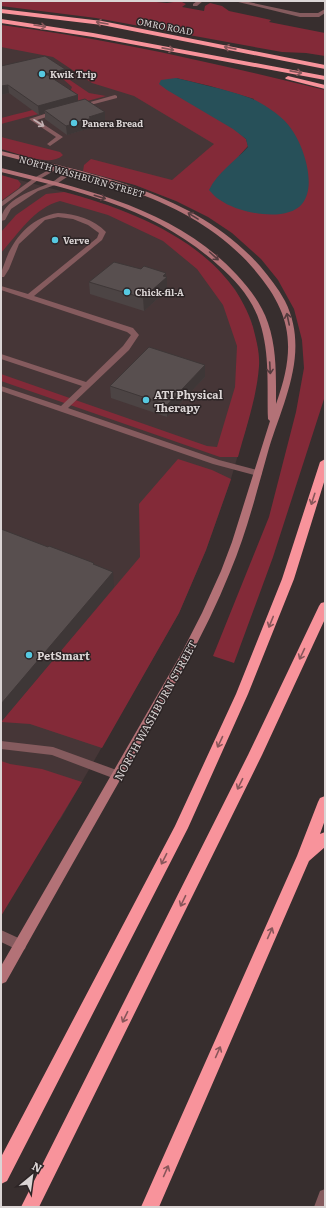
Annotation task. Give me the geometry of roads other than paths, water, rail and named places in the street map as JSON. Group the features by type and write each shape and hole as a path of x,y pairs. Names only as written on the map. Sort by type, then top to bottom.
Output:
{"highway":[{"name":"OMRO ROAD","path":"1,11 95,22 325,67"},
{"path":"1,21 86,34 325,78"},
{"path":"268,55 325,62"},
{"path":"224,60 241,67 325,87"},
{"path":"1,1175 181,828 242,694 288,579 325,462"},
{"path":"30,1207 252,762 325,606"},
{"path":"150,1207 304,856 325,802"},
{"path":"304,856 325,838"}],"street":[{"path":"195,5 200,1"},
{"path":"237,1 300,15 319,16 325,11"},
{"path":"70,109 115,96"},
{"path":"50,144 60,137 32,119 62,111"},
{"name":"NORTH WASHBURN STREET","path":"1,153 149,195 188,213 223,235 262,273 278,295 287,313 292,342 290,367 284,394 272,425 236,543 213,602 186,655 1,978"},
{"path":"1,205 36,179 56,168"},
{"name":"NORTH WASHBURN STREET","path":"1,170 63,186 118,203 156,218 180,231 216,257 246,289 264,322 268,337 272,425"},
{"path":"2,220 8,208 36,190 53,184 70,172"},
{"path":"2,220 40,193 63,186"},
{"path":"1,275 8,264 14,247 20,238 43,219 67,216 88,222 103,232 100,239 29,297"},
{"path":"1,288 130,330 135,335 126,348 62,410"},
{"path":"1,356 88,385"},
{"path":"1,388 216,462 258,473"},
{"path":"1,745 53,751 118,775"},
{"path":"1,936 20,945"},
{"path":"321,1207 325,1196"}],"water":[{"path":"176,78 250,98 270,109 289,125 301,146 309,177 306,196 302,204 295,210 285,213 274,215 262,214 238,209 228,205 209,190 222,172 248,147 246,139 233,129 159,84 161,80"}],"place":[{"name":"Kwik Trip","path":"42,74"},
{"name":"Panera Bread","path":"74,123"},
{"name":"Verve","path":"55,240"},
{"name":"Chick-fil-A","path":"127,292"},
{"name":"ATI Physical Therapy","path":"146,400"},
{"name":"PetSmart","path":"29,655"}]}
